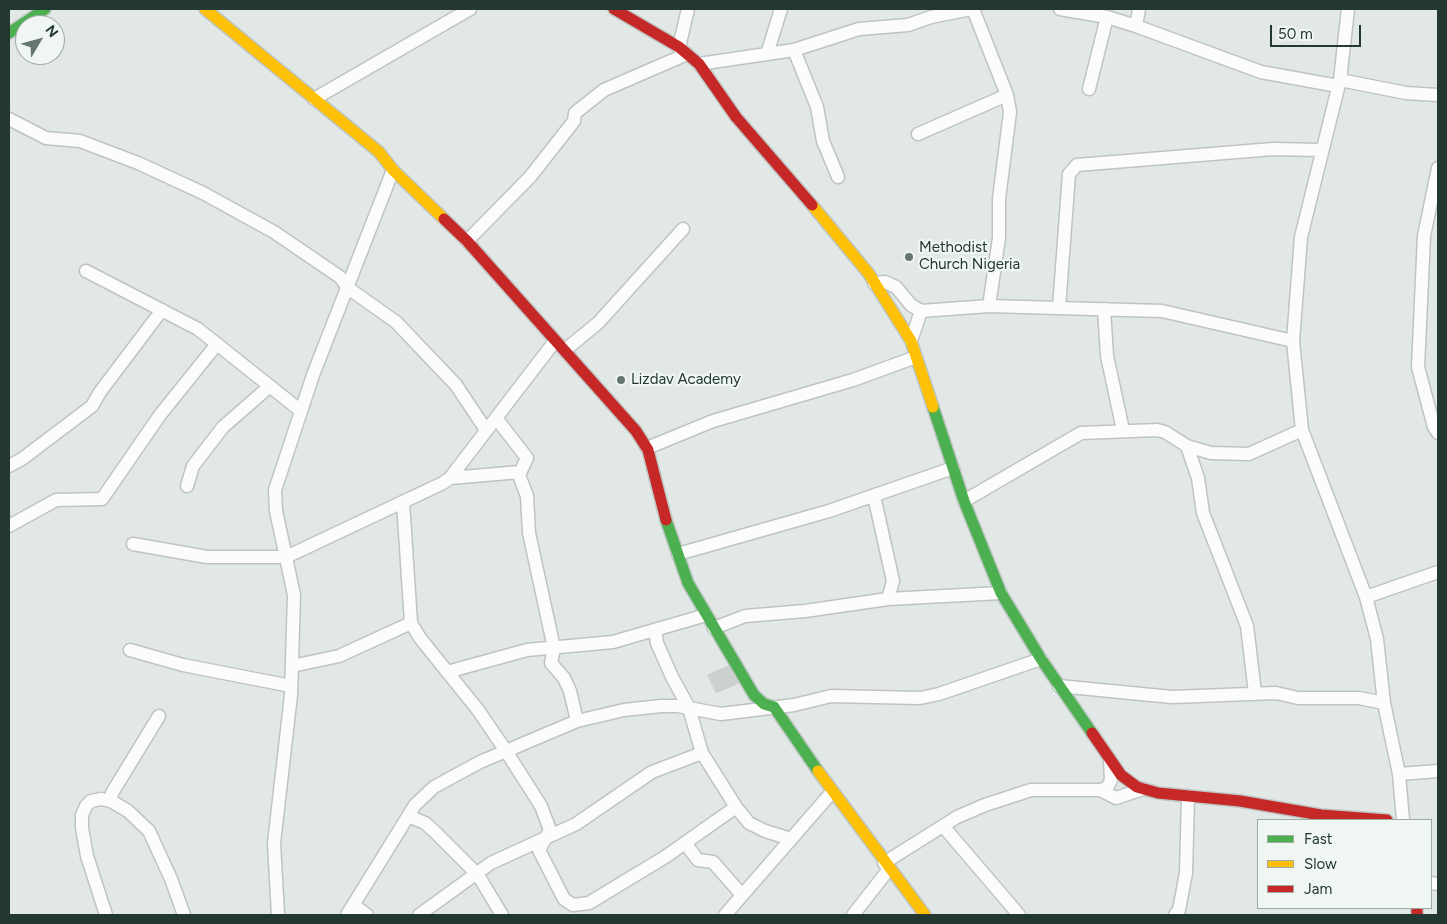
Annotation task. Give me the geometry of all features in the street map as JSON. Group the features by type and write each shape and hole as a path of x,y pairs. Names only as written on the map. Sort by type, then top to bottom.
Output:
{"street":[{"path":"9,33 44,9"},
{"path":"205,9 379,152 393,170 467,241 636,432 648,448 666,519 688,583 706,615 754,694 764,704 774,707 832,792 925,915"},
{"path":"314,99 470,9"},
{"path":"614,9 683,51 699,64 736,117 781,167 874,283 911,341 964,501 1001,593 1041,659 1121,775 1137,787 1188,796 1240,801 1321,815 1374,819"},
{"path":"683,51 688,9"},
{"path":"767,54 781,9"},
{"path":"699,64 794,50 859,28 908,26 931,17 972,9 1007,95 1010,112 1009,136 999,199 999,238 989,306"},
{"path":"1060,9 1136,26 1261,72 1406,93 1438,95"},
{"path":"1136,26 1139,9"},
{"path":"1348,9 1339,83 1301,237 1293,341 1302,430 1366,597 1377,639 1384,703 1399,774 1403,819"},
{"path":"1089,89 1107,18"},
{"path":"794,50 817,107 823,141 838,177"},
{"path":"467,241 530,177 574,121 575,113 604,90 683,51"},
{"path":"918,134 1007,95"},
{"path":"9,119 46,138 80,141 138,162 203,193 274,232 340,277 348,288 396,322 456,385 486,430"},
{"path":"1059,308 1069,174 1077,165 1273,149 1321,150"},
{"path":"1438,168 1424,236 1418,367 1434,427 1438,433"},
{"path":"278,915 274,842 291,686 294,595 276,511 275,490 301,411 393,170"},
{"path":"450,478 496,418 560,346 598,323 683,229"},
{"path":"86,271 198,328 301,411"},
{"path":"874,283 885,282 896,287 911,305 920,311 989,306 1162,311 1293,341"},
{"path":"1104,309 1107,356 1123,430"},
{"path":"9,466 38,448 92,406 100,392 162,310"},
{"path":"911,341 920,311"},
{"path":"9,526 56,500 102,499 160,415 217,344"},
{"path":"648,448 713,421 853,380 916,357"},
{"path":"187,486 193,466 223,427 270,386"},
{"path":"496,418 526,455 526,462 520,472 527,496 529,533 554,648 550,663 564,678 570,691 577,721"},
{"path":"964,501 1080,433 1157,430 1166,432 1187,446 1211,453 1248,454 1302,430"},
{"path":"1187,446 1198,478 1203,513 1247,626 1255,692"},
{"path":"678,554 829,512 953,468"},
{"path":"133,544 207,557 286,557 450,478 520,472"},
{"path":"874,496 893,581 888,599"},
{"path":"403,502 411,623 414,630 506,751 541,806 550,830 539,850 564,899 574,905 589,903 685,843 736,806"},
{"path":"1366,597 1438,572"},
{"path":"714,628 745,616 805,611 888,599 1001,593"},
{"path":"447,672 527,650 613,642 706,615"},
{"path":"292,666 340,656 411,623"},
{"path":"655,630 657,643 672,677 689,708 702,753 736,806 749,823 765,831 791,839"},
{"path":"130,650 183,666 291,686"},
{"path":"367,915 351,910 415,805 434,787 480,762 577,721 624,710 662,706 689,708 721,714 794,705 831,696 920,698 939,694 1041,659"},
{"path":"1059,686 1172,697 1255,692 1276,693 1298,698 1360,698 1384,703"},
{"path":"111,800 112,793 159,716"},
{"path":"422,914 491,863 576,824 652,772 702,753"},
{"path":"853,915 887,866 943,826 985,805 1031,790 1100,790 1107,788 1110,780 1110,760"},
{"path":"1399,774 1438,771"},
{"path":"1100,790 1116,798 1143,788"},
{"path":"725,915 832,792"},
{"path":"1175,915 1179,910 1186,873 1188,796"},
{"path":"106,915 87,856 82,815 91,801 101,799 111,800 128,811 149,831 172,879 184,915"},
{"path":"408,816 425,824 434,831 478,874 502,915"},
{"path":"943,826 1019,915"},
{"path":"685,843 698,860 713,862 742,895"}],"building":[{"path":"735,663 743,681 716,693 708,675"}],"traffic: fast":[{"path":"9,33 45,9"},
{"path":"933,407 964,501 1001,593 1041,659 1092,733"},
{"path":"666,520 688,583 754,695 764,704 774,707 818,771"}],"traffic: slow":[{"path":"205,9 379,152 393,170 444,219"},
{"path":"812,205 869,274 911,341 933,407"},
{"path":"818,771 925,915"}],"traffic: jam":[{"path":"614,9 679,47 699,64 736,117 812,205"},
{"path":"444,219 467,241 636,431 648,450 666,520"},
{"path":"1092,733 1121,775 1137,787 1158,793 1240,801 1321,815 1374,819"},
{"path":"1417,909 1417,915"}],"place":[{"name":"Methodist Church Nigeria","path":"909,257"},
{"name":"Lizdav Academy","path":"621,380"}]}
